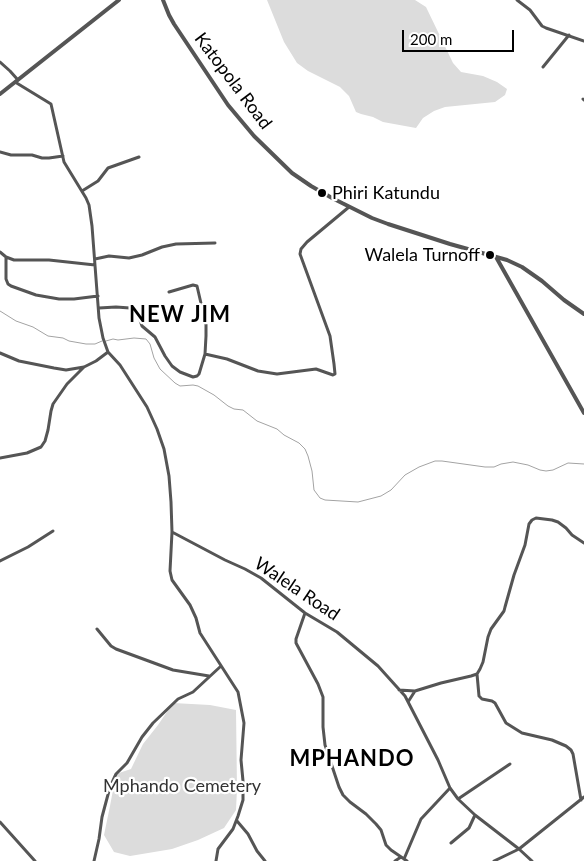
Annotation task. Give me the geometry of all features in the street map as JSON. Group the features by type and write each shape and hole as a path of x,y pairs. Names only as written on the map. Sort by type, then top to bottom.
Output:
{"street":[{"path":"0,94 119,0"},
{"name":"Katopola Road","path":"164,0 174,24 228,105 254,136 292,173 349,207 388,224 507,260 522,267 584,314"},
{"path":"517,0 530,10 542,26 584,41"},
{"path":"543,67 569,35"},
{"path":"0,62 17,81 51,104 66,167 89,205 103,338 108,352 120,365 147,407 164,450 169,476 172,532 170,571 172,580 190,604 200,633 238,692 244,723 241,760 242,800 237,820 233,829 218,849 216,861"},
{"path":"0,152 11,155 32,155 42,158 63,156"},
{"path":"82,191 98,181 108,168 139,157"},
{"path":"205,354 228,359 258,371 277,374 316,369 335,374 330,336 300,254 301,249 307,242 349,207"},
{"path":"95,259 108,256 129,258 176,244 215,242"},
{"path":"0,252 14,260 50,260 95,265"},
{"path":"6,257 6,279 11,286 36,295 59,299 98,296"},
{"path":"496,257 584,413"},
{"path":"99,308 123,307 137,311 142,326 155,337 172,366 180,372 194,377 199,374 205,354 206,325 197,286 193,285 169,292"},
{"path":"0,354 19,361 66,370 84,367 108,352"},
{"path":"0,458 27,453 41,448 48,430 50,411 53,404 67,384 84,367"},
{"path":"494,861 519,849 582,799 571,750 552,740 522,733 506,724 495,703 482,699 479,696 477,674 483,662 491,629 506,607 514,575 525,545 529,524 532,520 536,518 558,522 572,535 584,542"},
{"path":"0,561 28,547 53,531"},
{"name":"Walela Road","path":"172,532 261,578 305,613 336,632 378,666 400,690 408,702 438,760 450,788 458,799 475,815 519,849 527,859 532,861"},
{"path":"305,613 296,643 318,684 322,697 325,745 343,795 376,824 381,830 386,845 404,859"},
{"path":"97,629 111,646 116,649 173,670 209,676"},
{"path":"94,861 102,817 110,787 116,774 127,762 153,723 178,698 193,692 220,666"},
{"path":"400,690 415,691 477,674"},
{"path":"408,702 415,691"},
{"path":"458,799 510,764"},
{"path":"404,859 421,819 450,788"},
{"path":"451,843 469,828 475,815"},
{"path":"237,820 265,861"},
{"path":"0,822 34,861"},
{"path":"395,861 404,859"}],"green space":[{"path":"267,0 415,0 426,7 453,63 461,72 483,76 497,82 507,89 505,95 495,102 445,107 434,111 423,118 416,128 383,122 361,114 356,112 349,96 340,87 308,71 297,63 284,42"},
{"name":"Mphando Cemetery","path":"173,703 210,705 236,710 236,810 224,828 172,849 130,856 114,852 104,835 116,774 131,769 143,744"}],"waterway":[{"path":"0,311 48,336 86,344 95,344 102,341"},
{"path":"106,341 113,339 146,339 150,344 160,369 175,383 180,386 198,386 228,406 243,410 257,421 277,429 299,443 305,449 308,456 314,490 320,498 325,500 358,502 381,496 391,490 405,475 435,461 485,467 494,467 513,462 546,471 568,463 584,464"}],"place":[{"name":"Phiri Katundu","path":"322,193"},
{"name":"Walela Turnoff","path":"490,255"}],"district":[{"name":"NEW JIM","path":"180,315"},
{"name":"MPHANDO","path":"352,759"}]}
